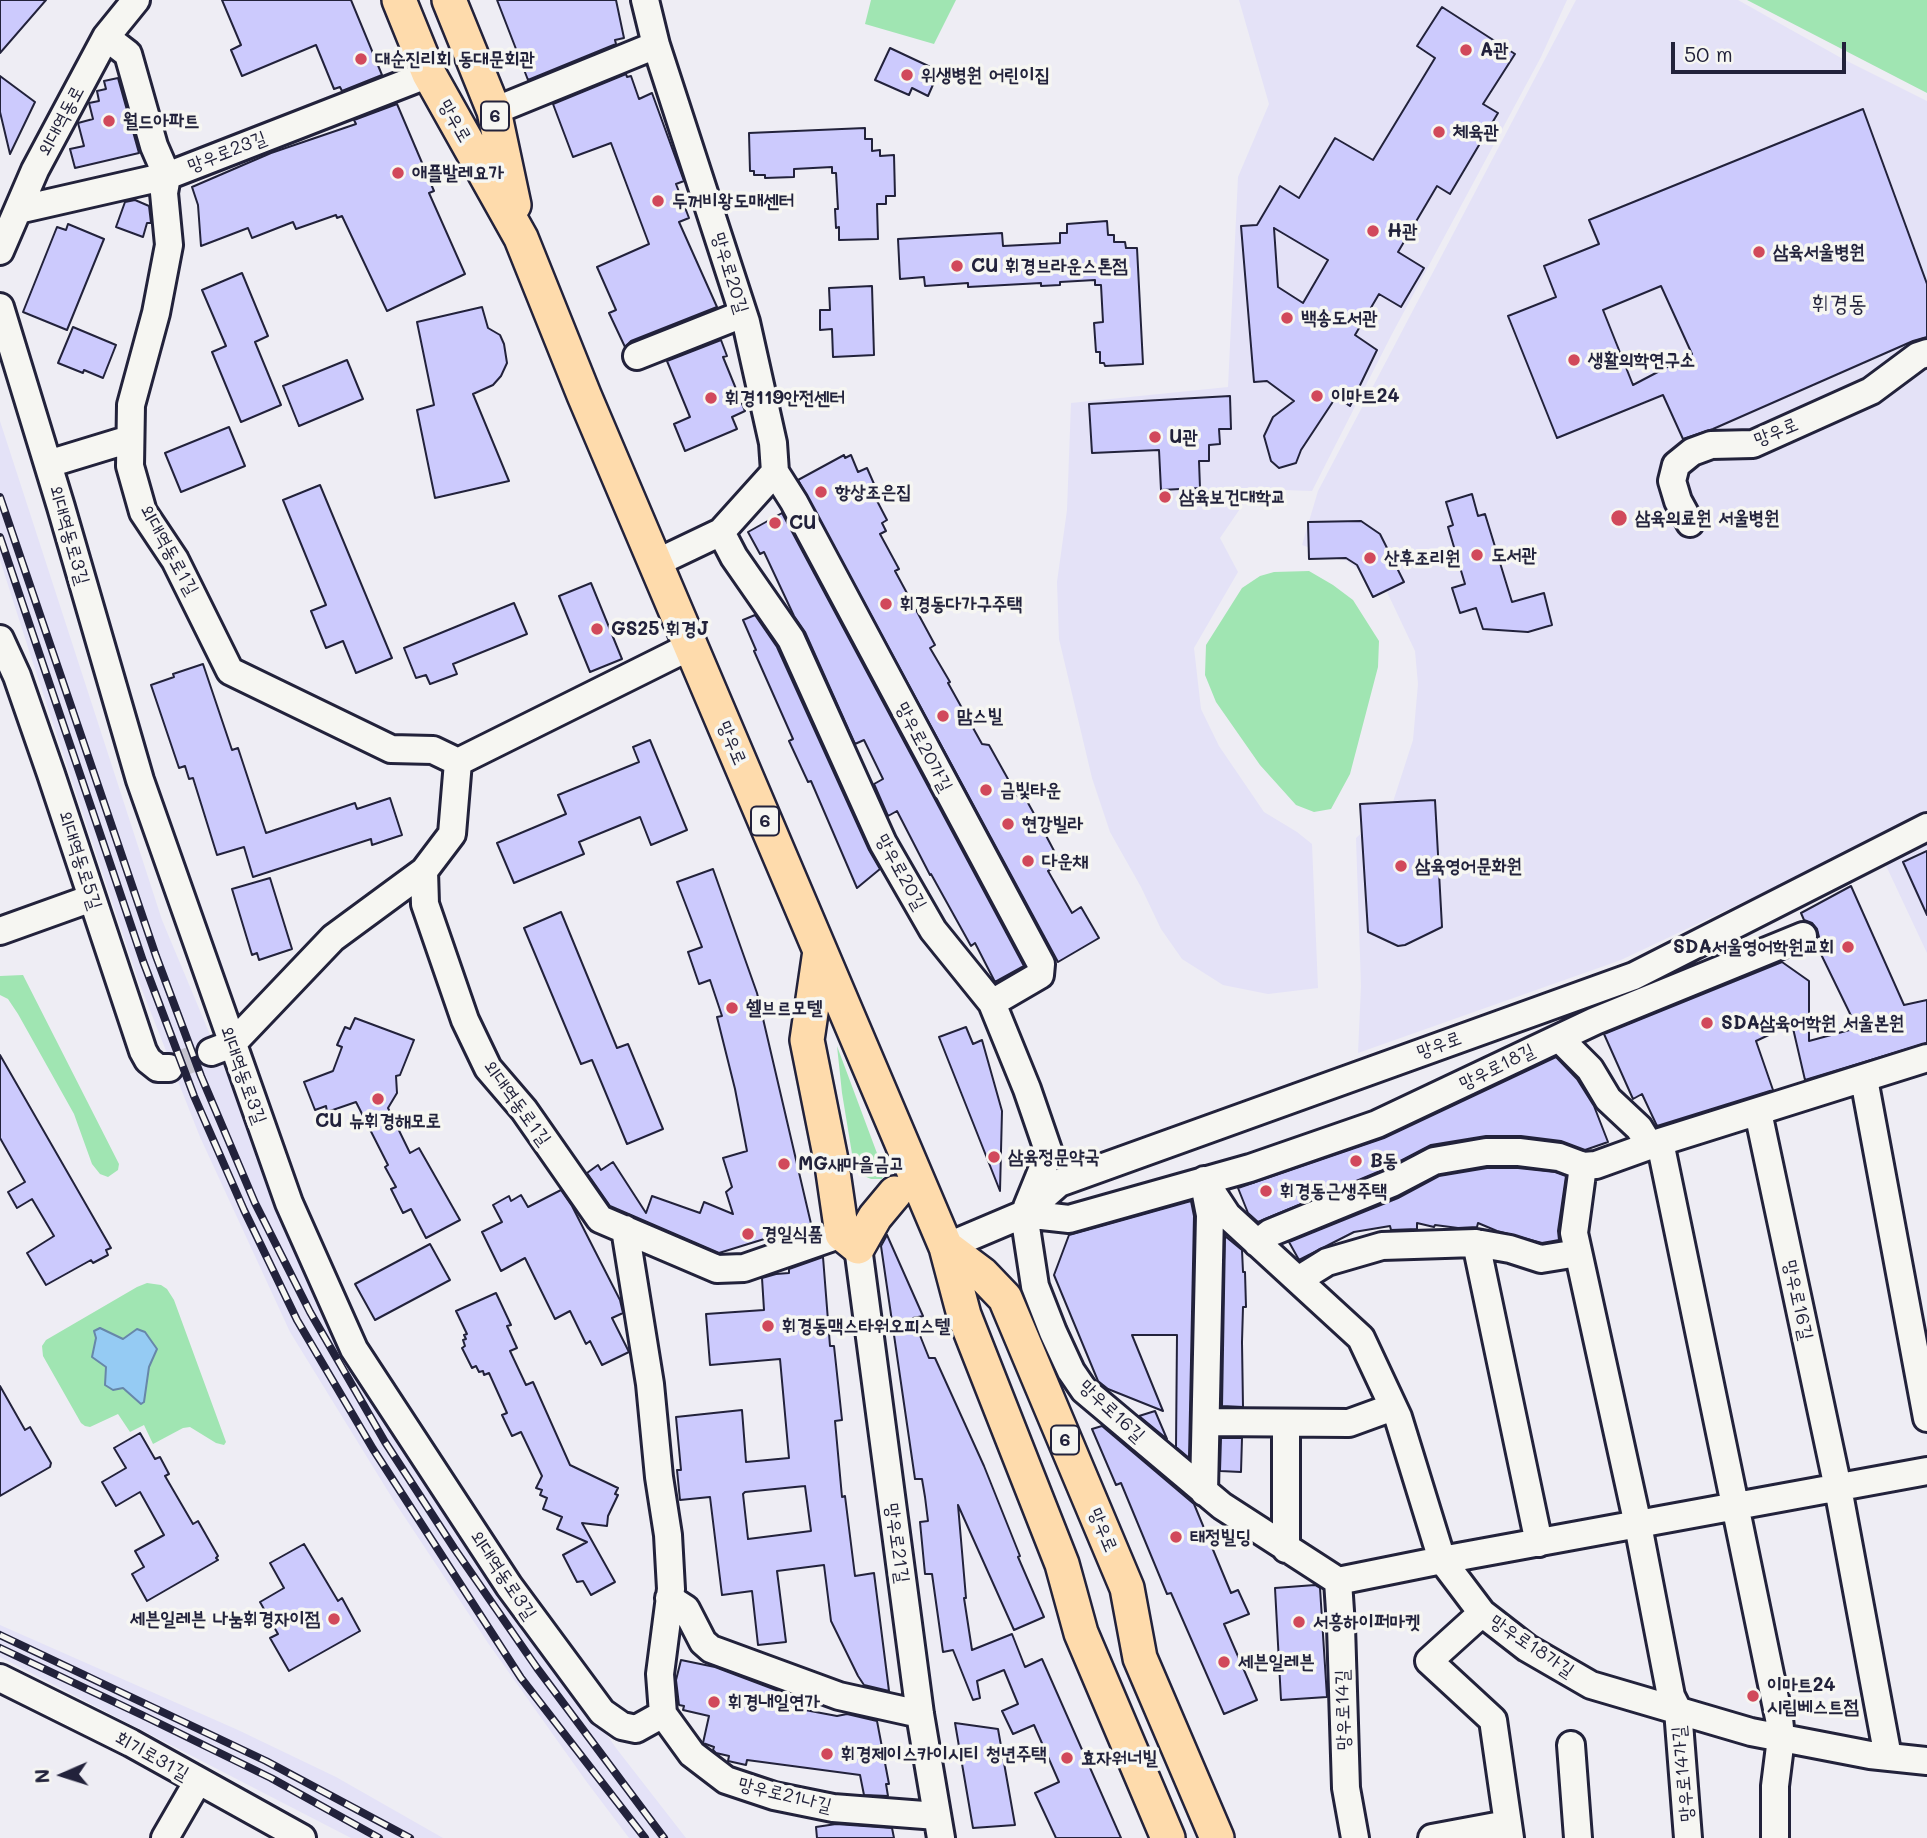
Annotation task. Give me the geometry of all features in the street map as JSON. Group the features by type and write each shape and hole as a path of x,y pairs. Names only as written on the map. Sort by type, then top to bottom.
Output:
{"main road":[{"name":"망우로","path":"399,0 429,74 521,238 820,951 907,1189 946,1247 964,1315 1062,1564 1082,1633 1168,1838"},
{"name":"망우로","path":"449,0 494,111 521,238"},
{"path":"820,951 807,1040 850,1240 907,1189"},
{"path":"832,1165 841,1181 851,1190 862,1193 907,1189"},
{"name":"망우로","path":"946,1247 982,1274 1005,1298 1127,1588 1140,1658 1217,1838"}],"street":[{"name":"외대역동로","path":"0,251 36,170 106,37 136,0"},
{"name":"망우로20길","path":"645,0 656,45 743,314 769,422 775,472"},
{"name":"외대역동로1길","path":"106,37 128,54 155,146 167,176 164,193 169,245 156,313 131,405 130,466 143,512 176,560 230,671 391,749 433,750 458,762"},
{"name":"망우로","path":"494,111 656,45"},
{"name":"망우로23길","path":"18,210 167,176 429,74"},
{"name":"외대역동로3길","path":"0,307 221,1048 354,1349 509,1586 602,1712 622,1726 636,1729 663,1714"},
{"path":"637,356 743,314"},
{"name":"망우로","path":"1690,523 1672,481 1676,466 1692,452 1711,445 1753,444 1871,391 1918,356 1927,354"},
{"path":"48,464 130,439"},
{"path":"656,563 721,532 775,472"},
{"name":"망우로20가길","path":"775,472 811,534 1041,964 1040,975 992,1003"},
{"name":"망우로20길","path":"721,532 734,557 791,639 883,843 933,930 992,1003 1027,1089 1049,1153 1024,1214"},
{"name":"외대역동로5길","path":"0,639 21,688 143,1051 158,1068 169,1068"},
{"path":"221,1048 333,938 424,871 453,834 458,762 691,646"},
{"name":"망우로","path":"946,1247 1024,1214 1059,1183 1634,976 1927,827"},
{"name":"외대역동로1길","path":"424,871 425,904 465,1020 488,1068 524,1110 600,1219 718,1269 744,1268 850,1240"},
{"path":"0,931 92,898"},
{"path":"1559,1038 1803,936"},
{"name":"망우로18길","path":"1024,1214 1069,1219 1250,1168 1377,1124 1559,1038 1590,1069 1608,1099 1655,1144"},
{"path":"1257,1243 1270,1233 1392,1183 1434,1161 1486,1152 1519,1152 1559,1157 1583,1166 1596,1165 1927,1058"},
{"path":"1864,1079 1927,1418"},
{"name":"망우로16길","path":"1758,1112 1838,1488"},
{"path":"1655,1144 1736,1507 1782,1738 1776,1786 1774,1838"},
{"path":"1583,1166 1574,1233 1638,1525 1671,1696 1678,1710"},
{"path":"1204,1180 1210,1215 1204,1492"},
{"name":"망우로18가길","path":"1204,1180 1227,1215 1361,1338 1393,1407 1442,1560 1482,1613 1527,1647 1591,1685 1751,1732 1888,1757 1927,1761"},
{"name":"망우로16길","path":"1024,1214 1035,1286 1071,1371 1091,1397 1204,1492 1286,1549 1338,1581"},
{"path":"625,1229 650,1384 668,1535 671,1589 660,1674 663,1714"},
{"name":"망우로21길","path":"850,1240 939,1827"},
{"path":"1298,1280 1327,1262 1382,1246 1476,1243 1541,1259 1578,1253"},
{"path":"1476,1243 1539,1542"},
{"path":"1206,1422 1349,1423 1393,1407"},
{"path":"1286,1423 1286,1549"},
{"path":"1338,1581 1927,1471"},
{"path":"1838,1488 1888,1757"},
{"name":"망우로14길","path":"1338,1581 1346,1788 1354,1838"},
{"path":"669,1598 685,1609 703,1642 710,1649 839,1696 920,1714"},
{"path":"1432,1838 1509,1831 1493,1720 1429,1661 1482,1613"},
{"name":"회기로31길","path":"0,1678 131,1743 302,1838"},
{"name":"망우로14가길","path":"1678,1710 1688,1838"},
{"name":"망우로21나길","path":"663,1714 692,1754 726,1780 774,1796 939,1827"},
{"path":"1571,1745 1578,1838"},
{"path":"165,1838 198,1781"}],"shaded area":[{"name":"삼육보건대학교","path":"1239,0 1567,0 1541,57 1392,334 1312,491 1282,490 1244,503 1220,538 1238,572 1194,648 1201,709 1219,746 1264,812 1312,844 1318,988 1268,994 1223,985 1182,959 1161,929 1110,832 1092,778 1059,639 1057,582 1067,510 1071,403 1228,387 1238,177 1269,104"},
{"name":"삼육의료원 서울병원","path":"1576,0 1738,0 1843,59 1927,101 1927,953 1874,840 1621,960 1358,1053 1361,986 1356,838 1392,805 1413,740 1418,684 1415,651 1387,592 1347,561 1302,545 1318,491"},
{"path":"0,421 162,920 314,1283 473,1541 616,1748 686,1838 629,1838 488,1643 394,1501 290,1332 200,1137 138,980 0,560"},
{"path":"0,1625 238,1730 336,1777 443,1838 351,1838 0,1657"}],"green space":[{"path":"871,0 956,0 934,44 865,24"},
{"path":"1747,0 1927,0 1927,93"},
{"path":"1309,571 1353,600 1379,641 1378,667 1350,774 1331,809 1314,812 1296,805 1260,765 1216,702 1205,675 1206,645 1242,588 1260,576 1274,572"},
{"path":"23,975 119,1164 118,1170 108,1177 100,1174 92,1164 74,1114 18,1014 8,999 0,995 0,976"},
{"path":"837,1046 884,1172 882,1179 871,1179 855,1172"},
{"path":"147,1283 161,1285 174,1300 226,1442 224,1445 190,1427 153,1444 144,1425 130,1432 118,1414 90,1427 85,1426 43,1356 42,1346 46,1340"}],"water":[{"path":"100,1328 123,1339 137,1329 145,1332 157,1349 149,1367 144,1402 141,1404 123,1388 113,1390 105,1385 106,1367 92,1357 96,1338 94,1331"}],"building":[{"path":"0,0 46,0 0,53"},
{"path":"222,0 351,0 382,75 342,91 340,87 334,89 316,45 242,76 231,50 241,45"},
{"path":"497,0 616,0 624,38 615,40 616,44 528,80"},
{"path":"1442,7 1515,54 1483,104 1498,113 1450,194 1437,186 1398,252 1424,268 1401,307 1379,294 1355,335 1377,350 1350,406 1336,397 1301,450 1296,463 1279,468 1271,461 1264,436 1273,417 1294,401 1267,381 1254,382 1241,226 1257,225 1280,186 1299,198 1335,138 1373,160 1435,58 1417,46","holes":["1274,228 1328,260 1303,303 1278,287"]},
{"name":"위생병원 어린이집","path":"890,48 939,71 928,96 912,88 909,95 875,80"},
{"path":"626,74 627,77 631,76 639,99 652,93 684,181 676,184 689,218 679,222 717,307 631,341 625,347 609,313 616,310 597,267 649,244 611,143 573,157 553,104"},
{"path":"0,76 35,102 10,154 0,112"},
{"name":"월드아파트","path":"118,78 139,153 75,168 70,149 84,146 78,123 93,119 89,103 99,101 97,91 106,89 104,81"},
{"path":"397,104 434,191 429,193 465,274 387,311 342,216 337,218 336,215 296,229 293,222 252,238 248,228 201,246 198,205 192,187 271,153 356,124 354,120"},
{"name":"삼육서울병원","path":"1863,109 1927,284 1927,337 1713,429 1683,439 1663,395 1557,438 1508,316 1556,297 1544,266 1599,244 1589,220","holes":["1661,286 1692,354 1633,385 1603,310"]},
{"path":"865,128 865,139 872,139 872,151 880,150 880,156 894,155 895,196 886,196 886,204 877,204 878,239 839,240 835,209 838,209 836,173 832,173 832,167 794,169 794,177 765,178 765,175 754,175 754,171 750,171 749,133"},
{"path":"135,200 149,206 151,223 147,223 143,237 116,227 125,202"},
{"path":"1107,221 1108,235 1114,235 1114,242 1125,242 1126,248 1137,248 1143,364 1105,366 1100,363 1100,352 1096,352 1094,323 1103,322 1101,285 1095,285 1095,280 1060,282 1060,285 1041,286 1041,283 968,287 968,283 925,286 924,277 900,279 898,239 1002,233 1003,246 1060,243 1060,233 1067,233 1067,224"},
{"path":"68,224 104,239 67,330 23,312 57,227 66,230"},
{"path":"242,273 268,336 255,342 281,405 241,422 212,352 226,346 202,290"},
{"path":"872,286 874,355 833,357 832,329 820,330 820,310 830,310 829,288"},
{"path":"482,307 488,328 500,335 507,363 493,385 473,394 509,481 435,498 417,410 434,405 417,322"},
{"path":"73,327 116,345 103,378 58,363"},
{"name":"휘경119안전센터","path":"721,340 727,356 723,357 745,411 732,417 737,429 685,451 674,424 690,417 667,361"},
{"path":"347,360 363,399 299,426 283,386"},
{"name":"U관","path":"1230,396 1231,429 1219,429 1220,444 1209,445 1209,461 1199,461 1200,488 1161,490 1159,450 1092,453 1089,404"},
{"path":"229,427 245,466 181,492 165,453"},
{"path":"844,455 845,458 851,455 858,472 867,468 878,493 874,495 887,520 882,523 886,531 880,534 899,569 895,571 935,645 930,648 950,682 948,683 982,744 989,745 1018,797 1023,794 1042,828 1061,864 1048,871 1072,913 1081,907 1099,938 1058,962 798,480"},
{"path":"320,485 392,658 356,673 343,641 326,648 311,611 326,605 283,500"},
{"name":"도서관","path":"1472,494 1478,516 1485,514 1512,602 1544,593 1552,625 1528,632 1483,629 1476,608 1460,613 1452,588 1465,584 1448,527 1453,525 1446,502"},
{"path":"782,513 1024,966 995,982 975,943 971,946 930,875 897,811 888,816 874,784 883,779 864,740 855,744 805,632 794,616 764,552 760,554 748,532"},
{"name":"산후조리원","path":"1361,521 1380,534 1404,582 1373,597 1357,565 1346,558 1309,559 1308,522"},
{"path":"591,583 622,659 590,672 559,596"},
{"path":"514,603 527,634 453,664 457,674 430,684 426,675 416,678 404,648"},
{"path":"755,615 777,647 880,869 857,888 811,781 808,782 789,741 793,739 754,651 756,650 743,620"},
{"path":"203,664 232,750 238,748 266,833 355,803 357,809 390,798 402,835 372,845 371,839 253,877 244,847 217,855 193,778 189,779 185,766 179,768 151,685"},
{"path":"650,740 687,830 651,845 640,817 579,842 584,854 514,883 497,843 566,814 558,795 639,762 633,747"},
{"name":"삼육영어문화원","path":"1435,800 1442,927 1398,946 1368,932 1360,804"},
{"path":"1927,851 1927,915 1903,862"},
{"path":"713,869 757,993 812,1228 787,1236 787,1232 719,1253 610,1206 587,1173 598,1165 601,1170 613,1162 646,1213 652,1196 700,1213 704,1202 733,1214 726,1192 732,1187 723,1158 747,1151 717,1017 722,1016 710,980 699,984 688,952 702,947 677,882"},
{"path":"270,878 292,949 259,960 257,953 252,955 232,889"},
{"path":"1851,886 1904,1005 1927,1000 1927,1043 1805,1080 1792,1024 1756,1041 1773,1090 1657,1126 1642,1094 1633,1099 1604,1034 1782,962 1809,981 1809,1041 1857,1028 1816,944 1819,937 1817,929 1804,920 1801,913"},
{"path":"561,912 617,1048 628,1044 663,1129 627,1144 592,1060 581,1064 524,928"},
{"path":"355,1018 414,1040 400,1075 396,1076 397,1093 388,1108 410,1153 419,1148 460,1220 426,1238 411,1209 403,1213 391,1189 396,1187 385,1167 388,1165 356,1102 327,1112 326,1106 315,1110 304,1082 333,1071 342,1047 337,1045 345,1027 350,1029"},
{"path":"966,1027 973,1044 982,1040 1002,1111 1000,1191 939,1037"},
{"path":"0,1055 111,1248 106,1250 108,1255 93,1263 91,1260 46,1285 27,1253 54,1236 32,1199 17,1208 8,1192 25,1182 0,1138"},
{"path":"1556,1057 1577,1079 1594,1106 1608,1142 1585,1150 1561,1141 1521,1136 1486,1136 1431,1145 1385,1169 1258,1222 1248,1213 1238,1188 1384,1138"},
{"path":"1487,1168 1518,1168 1555,1172 1566,1176 1559,1240 1542,1243 1478,1223 1477,1227 1458,1228 1417,1223 1417,1229 1391,1230 1390,1226 1354,1232 1299,1260 1289,1242 1398,1198 1439,1176"},
{"path":"561,1190 572,1206 620,1300 623,1313 612,1318 629,1352 602,1365 590,1341 586,1344 570,1311 555,1319 525,1258 501,1271 482,1232 502,1222 493,1205 509,1196 511,1201 521,1195 528,1207"},
{"path":"1191,1201 1194,1216 1189,1458 1176,1447 1177,1335 1132,1335 1163,1411 1108,1389 1098,1381 1054,1275 1069,1235"},
{"path":"887,1235 923,1316 913,1318 929,1358 935,1358 984,1466 1044,1617 1014,1630 958,1505 964,1598 972,1650 1012,1634 1025,1667 1042,1659 1121,1838 1056,1838 1035,1793 1059,1782 1034,1725 1013,1734 1002,1711 1018,1704 1004,1670 977,1681 980,1698 973,1700 953,1650 943,1652 932,1574 925,1574 920,1522 928,1521 922,1479 915,1479 881,1246"},
{"path":"1225,1236 1242,1250 1245,1272 1243,1407 1222,1406"},
{"path":"430,1244 450,1280 375,1320 355,1284"},
{"path":"823,1257 830,1346 834,1346 842,1420 835,1421 842,1497 845,1496 855,1576 874,1573 889,1691 864,1685 858,1676 831,1621 824,1565 777,1571 786,1642 758,1645 752,1591 722,1595 710,1497 680,1500 677,1470 681,1470 676,1417 742,1410 746,1462 789,1458 780,1359 710,1365 706,1314 764,1310 762,1278 789,1273 789,1269","holes":["805,1486 811,1531 748,1539 743,1494"]},
{"path":"496,1293 511,1325 507,1326 517,1348 510,1351 526,1385 533,1382 570,1465 618,1488 607,1526 582,1523 615,1582 591,1595 583,1581 577,1582 563,1555 587,1542 557,1529 562,1517 543,1509 547,1498 540,1495 542,1490 536,1488 542,1476 521,1432 512,1436 502,1415 507,1413 489,1373 484,1375 476,1366 472,1368 462,1348 465,1346 464,1335 467,1334 456,1311"},
{"path":"0,1386 25,1430 30,1427 51,1463 50,1467 0,1496"},
{"path":"1155,1411 1167,1439 1139,1416"},
{"path":"1102,1426 1194,1504 1231,1593 1238,1590 1249,1614 1224,1624 1257,1700 1224,1714 1171,1593 1167,1594 1121,1483 1116,1485 1092,1429"},
{"path":"140,1433 155,1459 160,1457 169,1474 165,1476 193,1524 198,1521 218,1556 218,1560 147,1601 132,1574 144,1567 135,1551 164,1535 140,1492 116,1506 102,1482 126,1468 114,1448"},
{"path":"1221,1438 1242,1438 1241,1472 1220,1471"},
{"path":"304,1544 338,1601 342,1598 360,1631 289,1671 270,1638 278,1634 260,1602 284,1588 270,1563"},
{"path":"1315,1585 1320,1588 1327,1697 1281,1700 1275,1588"},
{"path":"681,1660 715,1667 792,1696 789,1707 837,1716 847,1714 877,1721 889,1784 886,1784 888,1796 864,1795 860,1775 747,1760 746,1765 728,1761 729,1756 716,1753 714,1747 703,1743 709,1716 683,1710 684,1706 679,1705 676,1680"},
{"path":"955,1723 998,1729 1015,1825 973,1828"},
{"path":"836,1824 892,1828 894,1838 817,1838 816,1827"}],"tunnel":[{"path":"169,1068 211,1052"}],"railway":[{"path":"0,497 156,956 201,1076 255,1203 310,1312 385,1442 537,1668 664,1838"},
{"path":"0,537 143,961 194,1096 244,1210 297,1320 373,1449 521,1678 645,1838"},
{"path":"0,1635 266,1761 410,1838"},
{"path":"0,1648 271,1778 379,1838"}],"place":[{"name":"A관","path":"1466,50"},
{"name":"대순진리회 동대문회관","path":"361,59"},
{"name":"위생병원 어린이집","path":"907,75"},
{"name":"월드아파트","path":"109,121"},
{"name":"체육관","path":"1439,132"},
{"name":"애플발레요가","path":"398,173"},
{"name":"두꺼비왕도매센터","path":"658,201"},
{"name":"H관","path":"1373,231"},
{"name":"삼육서울병원","path":"1759,252"},
{"name":"CU 휘경브라운스톤점","path":"957,266"},
{"name":"백송도서관","path":"1287,318"},
{"name":"생활의학연구소","path":"1574,360"},
{"name":"이마트24","path":"1317,396"},
{"name":"휘경119안전센터","path":"711,398"},
{"name":"U관","path":"1155,437"},
{"name":"항상조은집","path":"821,492"},
{"name":"삼육보건대학교","path":"1165,497"},
{"name":"삼육의료원 서울병원","path":"1619,518"},
{"name":"CU","path":"775,523"},
{"name":"도서관","path":"1477,555"},
{"name":"산후조리원","path":"1370,558"},
{"name":"휘경동다가구주택","path":"886,604"},
{"name":"GS25 휘경J","path":"597,629"},
{"name":"맘스빌","path":"943,716"},
{"name":"금빛타운","path":"986,790"},
{"name":"현강빌라","path":"1008,824"},
{"name":"다운채","path":"1028,861"},
{"name":"삼육영어문화원","path":"1401,866"},
{"name":"SDA서울영어학원교회","path":"1848,947"},
{"name":"쉘브르모텔","path":"732,1008"},
{"name":"SDA삼육어학원 서울본원","path":"1707,1023"},
{"name":"CU 뉴휘경해모로","path":"378,1099"},
{"name":"삼육정문약국","path":"994,1157"},
{"name":"B동","path":"1356,1161"},
{"name":"MG새마을금고","path":"784,1164"},
{"name":"휘경동근생주택","path":"1266,1191"},
{"name":"경일식품","path":"748,1234"},
{"name":"휘경동맥스타워오피스텔","path":"768,1326"},
{"name":"태정빌딩","path":"1176,1537"},
{"name":"세븐일레븐 나눔휘경자이점","path":"334,1619"},
{"name":"서흥하이퍼마켓","path":"1299,1622"},
{"name":"세븐일레븐","path":"1224,1662"},
{"name":"이마트24 시립베스트점","path":"1753,1696"},
{"name":"휘경내일연가","path":"714,1702"},
{"name":"휘경제이스카이시티 청년주택","path":"827,1754"},
{"name":"효자워너빌","path":"1067,1758"}],"district":[{"name":"휘경동","path":"1839,304"}]}
